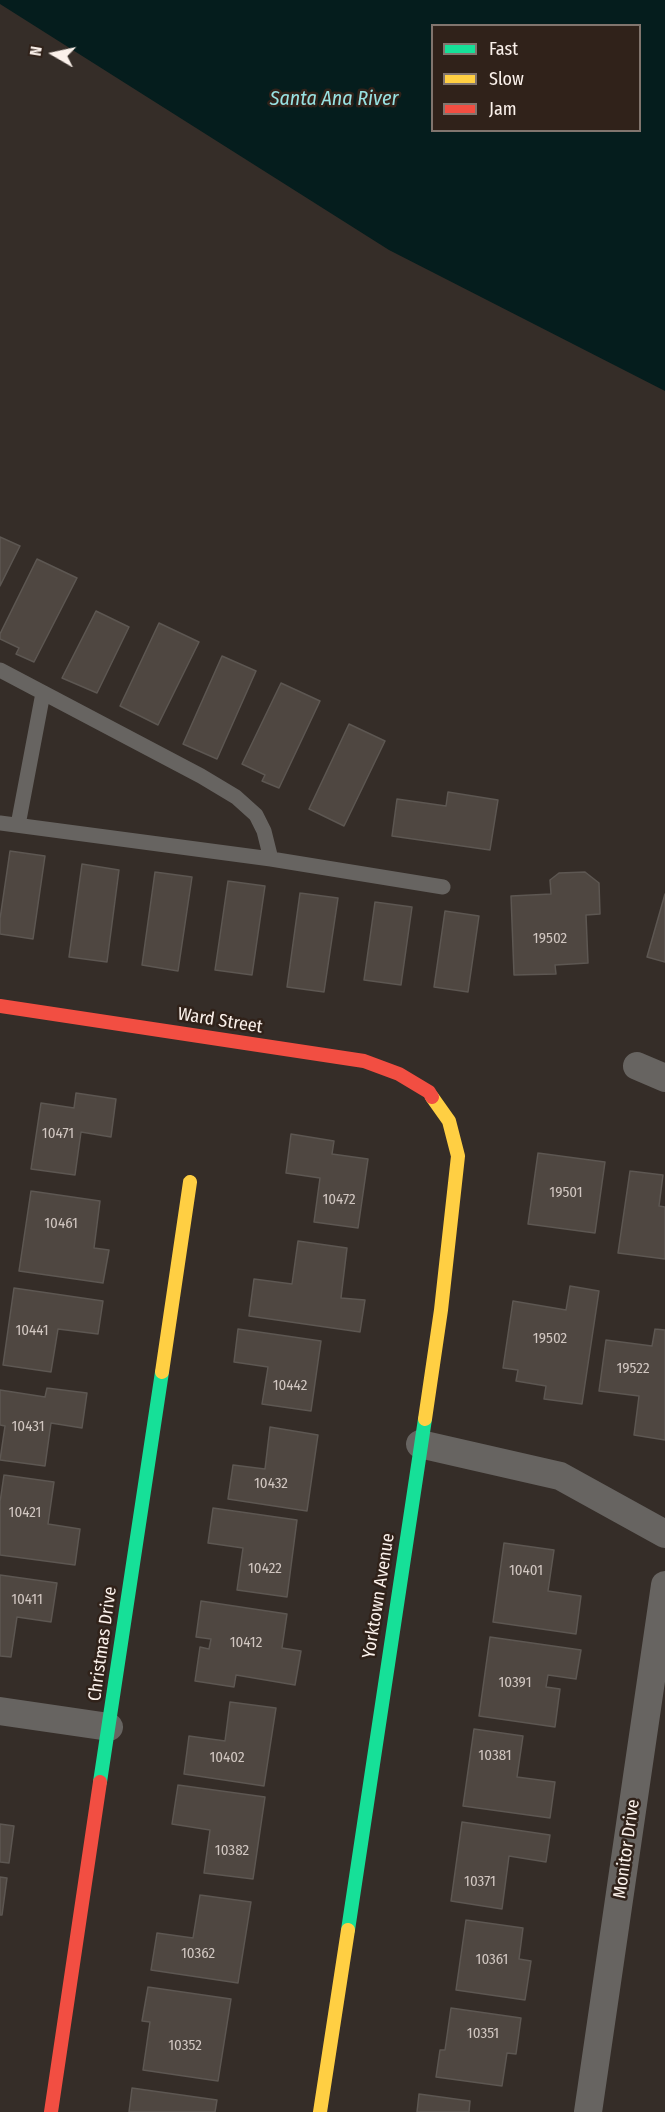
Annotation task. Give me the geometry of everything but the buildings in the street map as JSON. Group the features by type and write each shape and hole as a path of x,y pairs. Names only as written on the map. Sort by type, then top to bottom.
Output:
{"street":[{"name":"Ward Street","path":"0,1006 364,1061 399,1074 429,1092"},
{"path":"637,1066 665,1078"},
{"name":"Yorktown Avenue","path":"320,2112 441,1310 458,1156 449,1121 429,1092"},
{"name":"Christmas Drive","path":"51,2112 190,1182"},
{"path":"420,1444 561,1476 665,1534"},
{"name":"Monitor Drive","path":"588,2112 665,1585"},
{"path":"0,1711 109,1727"}],"lane":[{"path":"0,670 201,776 236,798 256,815 264,831 271,859"},
{"path":"18,825 43,693"},
{"path":"0,823 271,859 442,887"}],"water":[{"name":"Santa Ana River","path":"0,0 665,0 665,391 389,250 0,4"}],"traffic: fast":[{"path":"100,1782 162,1372"},
{"path":"348,1930 425,1419"}],"traffic: slow":[{"path":"425,1419 441,1310 458,1156 449,1121 432,1097"},
{"path":"162,1372 190,1182"},
{"path":"320,2112 348,1930"}],"traffic: jam":[{"path":"0,1006 364,1061 399,1074 429,1092 432,1097"},
{"path":"51,2112 100,1782"}]}
